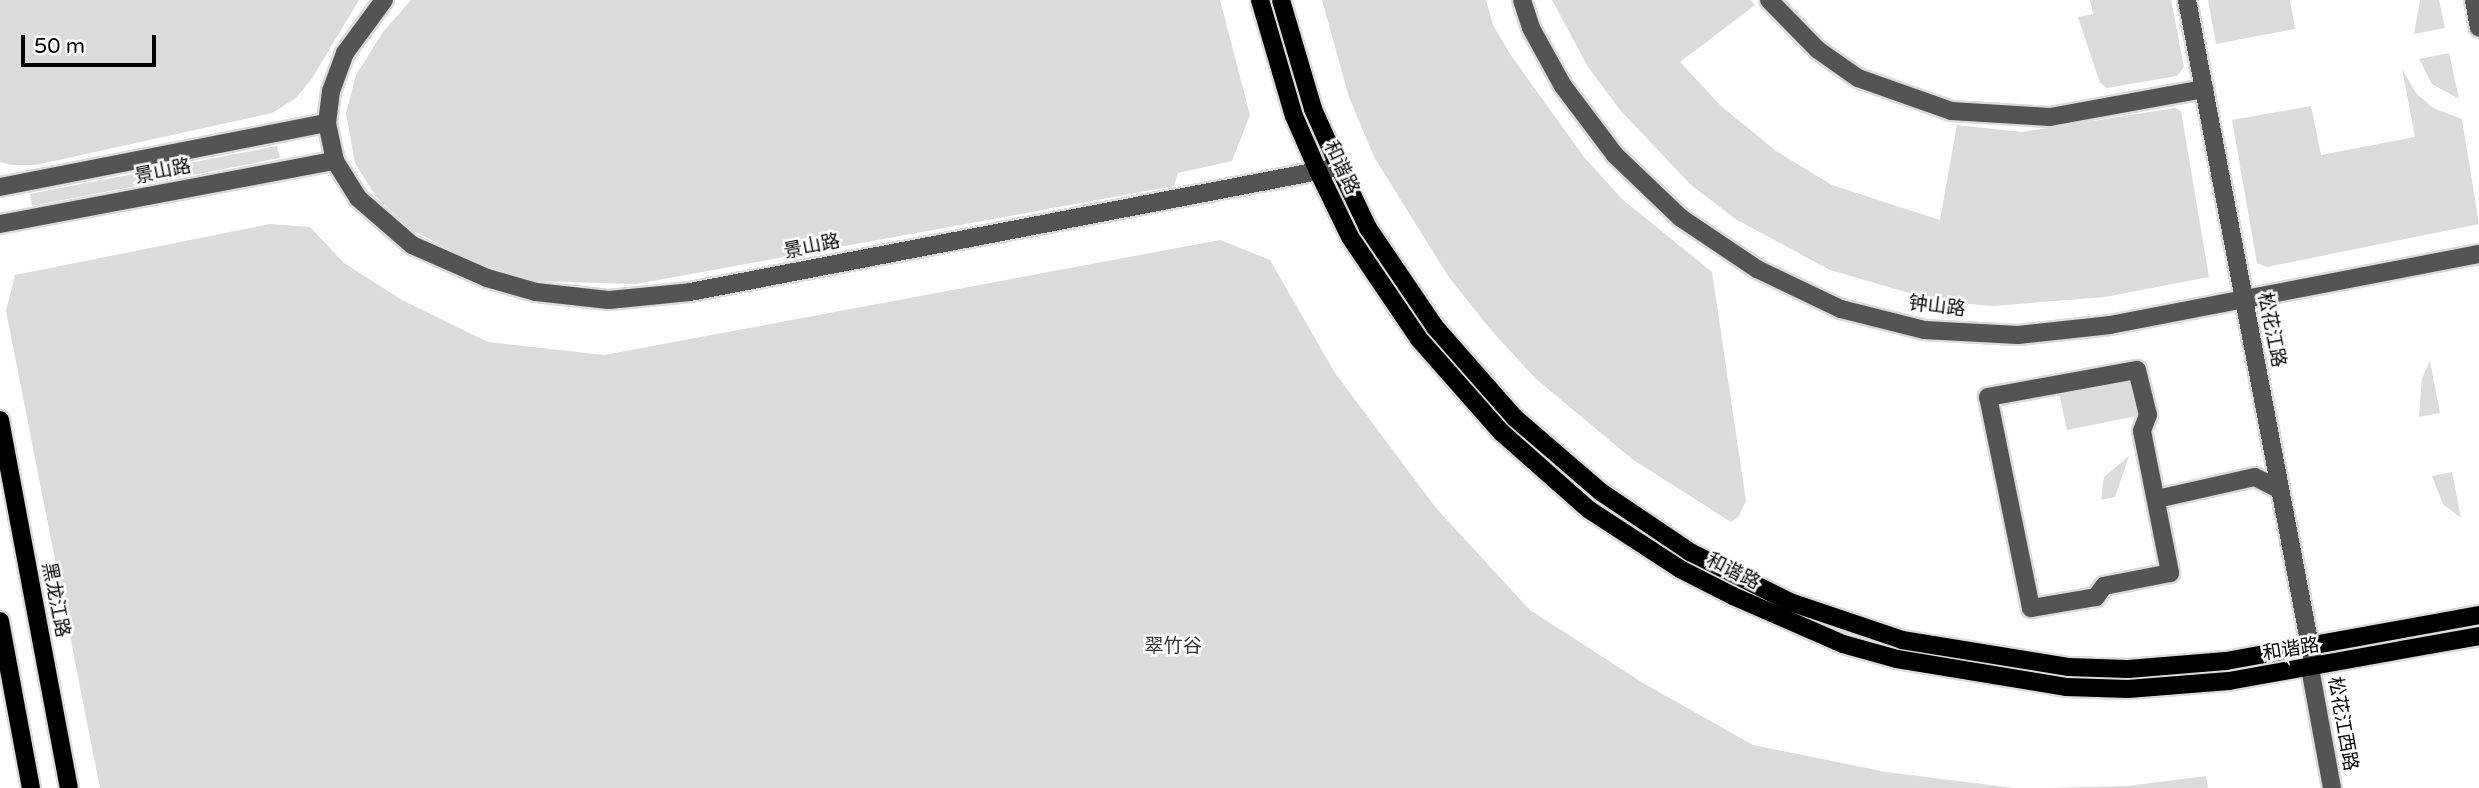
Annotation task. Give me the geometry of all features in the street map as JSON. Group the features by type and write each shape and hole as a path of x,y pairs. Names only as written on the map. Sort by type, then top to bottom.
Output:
{"main road":[{"name":"和谐路","path":"1259,0 1294,116 1318,171 1380,286 1434,358 1501,432 1588,509 1681,569 1733,596 1843,644 2012,681 2141,688 2312,668 2479,636"},
{"name":"和谐路","path":"1281,0 1313,109 1339,167 1397,274 1473,373 1515,418 1601,492 1645,524 1754,584 1849,624 2014,661 2141,668 2227,661 2479,615"},
{"name":"黑龙江路","path":"0,420 69,788"},
{"path":"0,621 31,788"}],"street":[{"name":"景山路","path":"384,0 345,53 331,91 327,123 335,161 358,198 384,224 440,259 536,292 609,300 690,292 1339,167"},
{"name":"钟山路","path":"1522,0 1531,28 1563,86 1615,155 1681,218 1757,270 1841,309 1924,330 2018,335 2110,325 2479,254"},
{"path":"1769,0 1818,50 1858,78 1951,111 2050,117 2204,89"},
{"name":"松花江路","path":"2187,0 2312,668"},
{"path":"2474,0 2479,28"},
{"name":"景山路","path":"0,187 327,123"},
{"name":"景山路","path":"0,225 335,161"},
{"path":"2137,370 2148,415 2142,431 2157,499 2170,573 2104,586 2096,597 2031,608 1988,397 2137,370"},
{"path":"2157,499 2255,477 2280,490"},
{"name":"松花江西路","path":"2312,668 2332,788"}],"green space":[{"path":"0,0 359,0 311,80 296,98 272,113 36,165 12,165 0,162"},
{"path":"411,0 1220,0 1250,115 1232,161 1178,173 1174,186 636,284 534,281 474,261 413,231 376,197 355,163 346,113 356,75 383,32"},
{"path":"1322,0 1486,0 1493,25 1510,54 1584,157 1622,199 1712,272 1746,501 1738,517 1731,522 1632,459 1536,379 1490,329 1448,276 1374,157 1349,97"},
{"path":"1552,0 1751,0 1755,5 1680,62 1721,106 1776,151 1832,185 1940,220 1957,125 2022,132 2175,108 2181,111 2209,277 2105,297 1993,306 1937,301 1830,270 1737,220 1691,185 1620,110 1588,67"},
{"path":"2090,0 2171,0 2184,67 2177,76 2107,88 2100,83 2078,17 2093,14"},
{"path":"2208,0 2290,0 2295,29 2216,44"},
{"path":"2420,0 2439,0 2445,28 2414,34"},
{"path":"2449,53 2459,99 2432,84 2419,59"},
{"path":"2402,69 2416,93 2433,108 2462,119 2479,224 2267,267 2257,263 2232,120 2311,106 2321,155 2415,137"},
{"path":"277,146 280,158 32,206 30,194"},
{"name":"翠竹谷","path":"270,224 310,227 344,263 402,300 488,342 604,355 1220,240 1270,260 1335,373 1436,508 1530,610 1643,683 1753,745 1886,772 2014,788 100,788 6,311 15,275"},
{"path":"2430,361 2440,413 2419,417 2422,378"},
{"path":"2129,378 2137,416 2067,430 2059,392"},
{"path":"2129,456 2115,497 2101,500 2104,477"},
{"path":"2452,472 2461,518 2443,504 2432,476"},
{"path":"2206,776 2208,788 2047,788 2127,786"}]}
